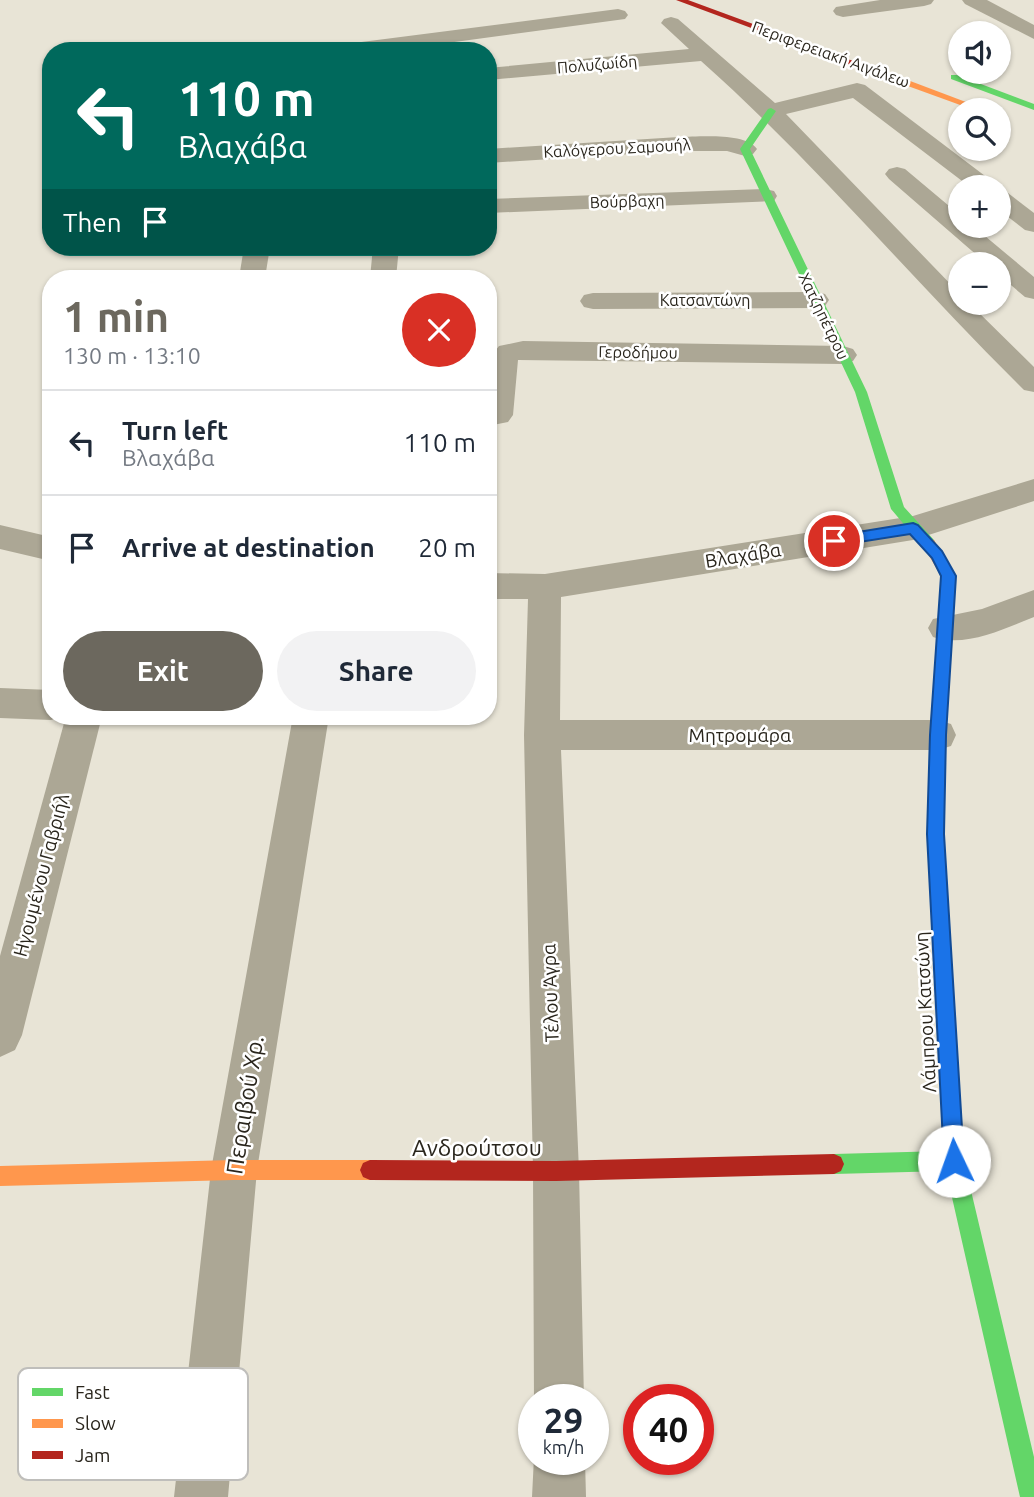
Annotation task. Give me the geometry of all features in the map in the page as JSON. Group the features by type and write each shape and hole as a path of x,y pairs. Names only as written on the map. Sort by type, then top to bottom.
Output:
{"street":[{"name":"Περιφερειακή Αιγάλεω","path":"680,0 949,98"},
{"path":"843,11 924,0"},
{"path":"972,0 1034,33"},
{"path":"408,42 618,15"},
{"path":"671,23 771,111 988,339 1034,383"},
{"name":"Πολυζωίδη","path":"497,74 706,54"},
{"name":"Περιφερειακή Αιγάλεω","path":"933,69 1034,107"},
{"path":"745,149 771,111 857,90 948,158"},
{"name":"Καλόγερου Σαμουήλ","path":"497,155 679,144 729,144 745,149"},
{"name":"Χατζηπέτρου","path":"745,149 860,392 891,493 898,509 913,528"},
{"path":"847,189 948,159"},
{"path":"952,161 970,175"},
{"path":"897,174 1034,291"},
{"name":"Βούρβαχη","path":"497,206 765,195"},
{"path":"1011,207 1034,225"},
{"name":"Κατσαντώνη","path":"593,301 816,300"},
{"name":"Γεροδήμου","path":"497,415 503,359 509,352 523,350 843,355"},
{"name":"Βλαχάβα","path":"497,586 545,587 913,528 1034,490"},
{"name":"Λάμπρου Κατσώνη","path":"913,528 937,554 948,576 938,735 936,834 954,1161 1031,1497"},
{"path":"0,537 42,547"},
{"name":"Τέλου Άγρα","path":"545,587 542,735 556,1171 558,1384"},
{"path":"945,628 985,622 1034,603"},
{"path":"0,703 42,705"},
{"name":"Ηγουμένου Γαβριήλ","path":"0,1035 14,918 81,725"},
{"name":"Περαιβού Χρ.","path":"214,1368 233,1170 309,725"},
{"name":"Μητρομάρα","path":"542,735 938,735"},
{"name":"Ανδρούτσου","path":"0,1176 233,1170 556,1171 954,1161"},
{"path":"559,1475 559,1497"}],"traffic: fast":[{"path":"973,84 1034,107"},
{"path":"771,111 745,149 861,392 898,509 929,544"},
{"path":"952,1124 954,1161 1032,1497"},
{"path":"834,1164 954,1161"}],"traffic: slow":[{"path":"886,75 949,98"},
{"path":"929,544 948,576 938,735 936,834 952,1124"},
{"path":"0,1176 234,1170 370,1170"}],"traffic: jam":[{"path":"680,0 886,75"},
{"path":"370,1170 556,1171 834,1164"}],"route":[{"path":"834,541 913,528 937,554 948,576 938,735 936,834 954,1161"}]}
